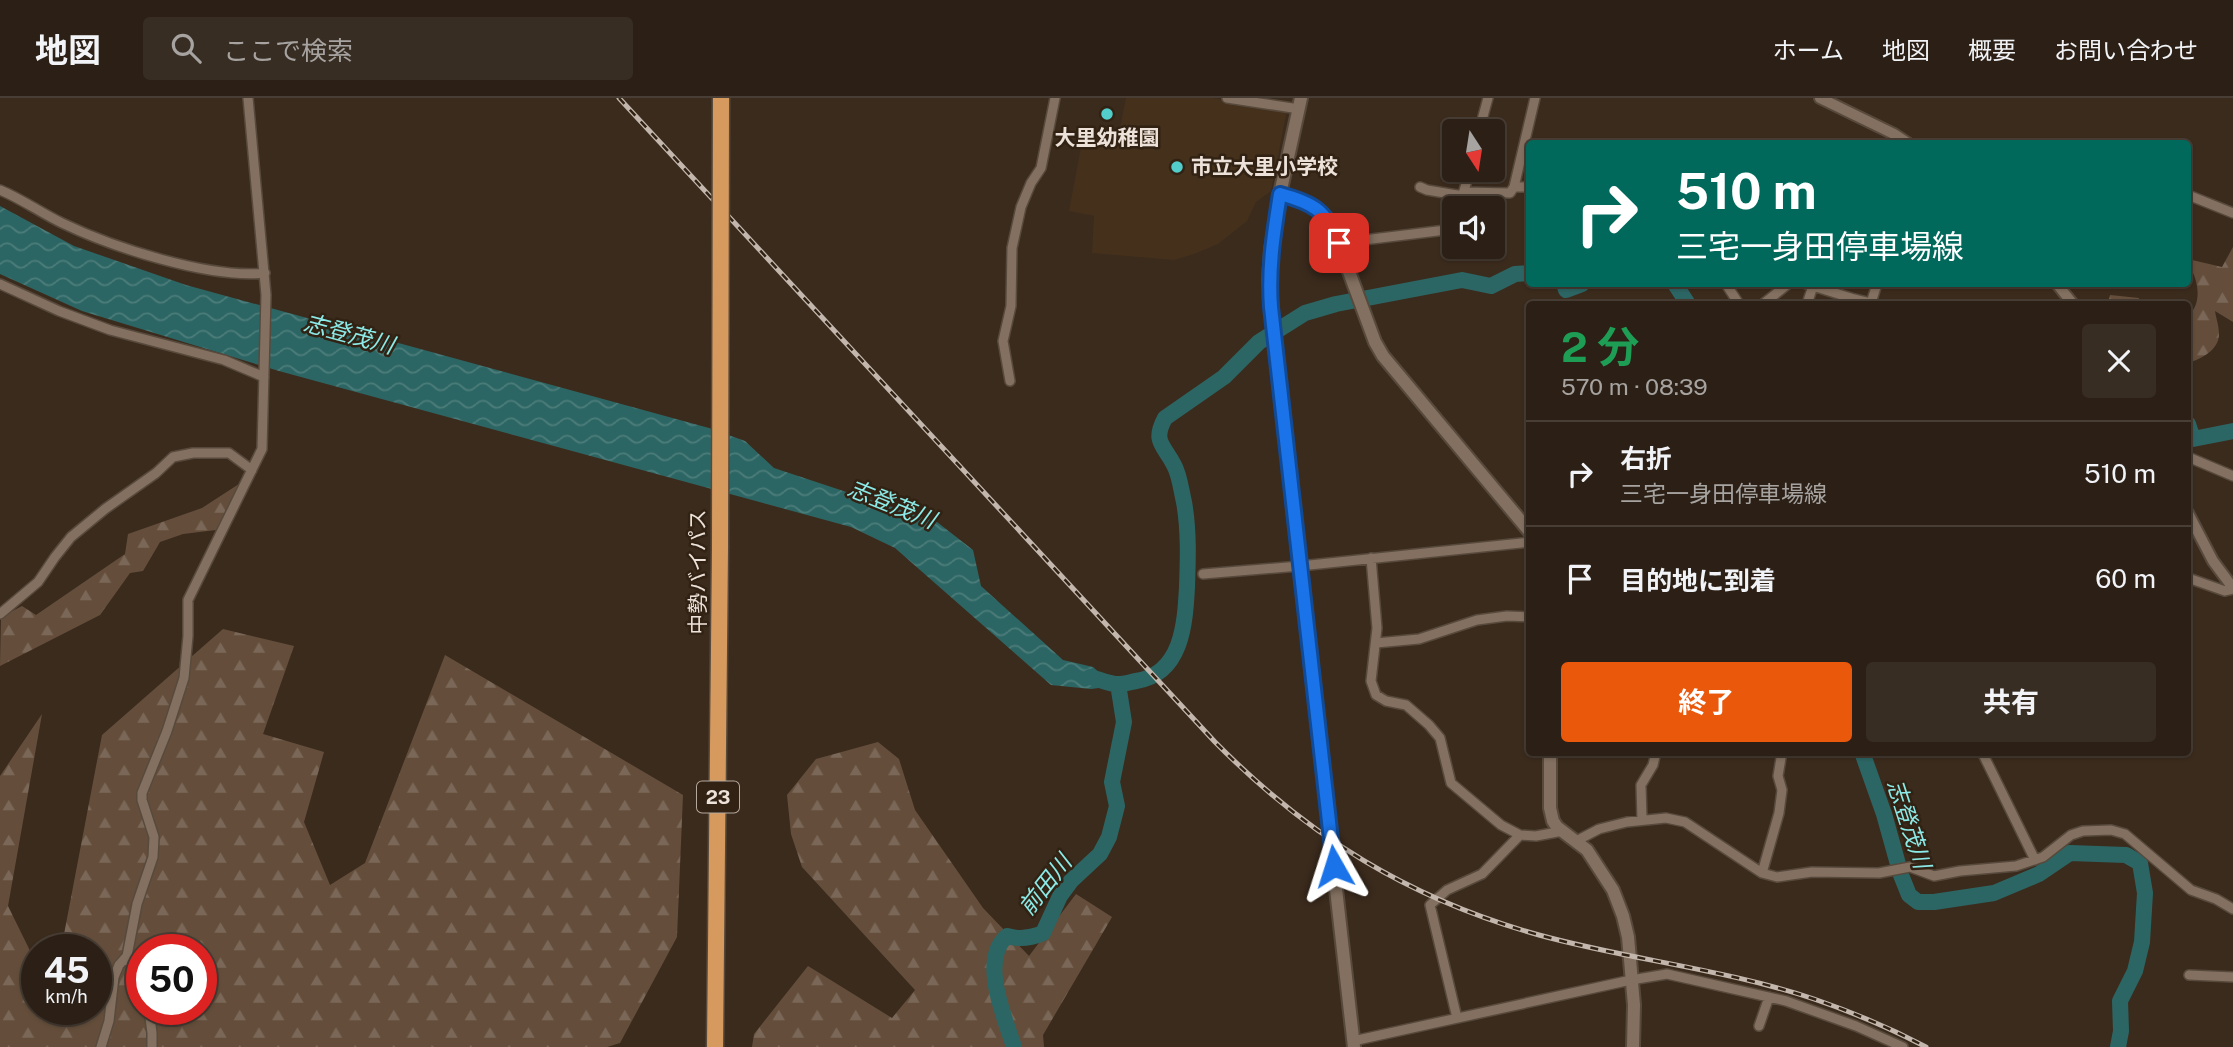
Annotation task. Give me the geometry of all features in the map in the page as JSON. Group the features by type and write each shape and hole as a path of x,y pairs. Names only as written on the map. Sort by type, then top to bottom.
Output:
{"highway":[{"name":"中勢バイパス","path":"715,1047 721,98"}],"main road":[{"path":"1300,103 1280,194 1269,279 1353,1044"},
{"path":"1280,194 1301,200 1324,214 1331,223 1375,342 1388,363 1526,527"},
{"path":"1550,756 1551,815 1557,827 1587,850 1620,906 1628,937 1634,1005 1633,1047"}],"street":[{"path":"131,934 137,904 151,866 154,849 142,793 184,678 188,600 262,449 266,295 248,98"},
{"path":"1010,381 1003,350 1011,306 1012,248 1021,207 1041,168 1055,98"},
{"path":"1227,98 1300,103"},
{"path":"1482,119 1488,98"},
{"path":"1420,187 1463,194 1510,193 1514,187 1535,98"},
{"path":"1820,98 1900,140"},
{"path":"1463,194 1466,182"},
{"path":"1514,187 1526,187"},
{"path":"0,190 65,224 134,251 233,272 265,273"},
{"path":"2191,196 2233,213"},
{"path":"1339,243 1442,230"},
{"path":"0,284 59,312 110,330 224,360 265,375"},
{"path":"1767,301 1784,287"},
{"path":"1814,287 1850,301"},
{"path":"2059,287 2071,301"},
{"path":"0,614 38,582 71,537 173,457 193,453 229,453 252,470"},
{"path":"2191,458 2233,476"},
{"path":"2191,519 2213,561 2233,589 2225,591 2191,579"},
{"path":"1203,574 1526,542"},
{"path":"1371,558 1376,643 1371,675 1376,695 1386,701 1406,705 1422,718 1440,738 1451,783 1501,825 1520,835 1536,836 1563,831"},
{"path":"1376,643 1419,639 1487,618 1526,617"},
{"path":"1642,820 1641,785 1655,756"},
{"path":"1762,873 1779,813 1782,790 1778,776 1781,756"},
{"path":"1984,756 2035,860"},
{"path":"1576,841 1599,830 1627,822 1666,818 1685,822 1762,873 1782,877 1812,872 1869,874 1910,867 1937,876 1960,871 2005,868 2035,860 2048,854 2077,832 2102,830 2120,832 2136,842 2191,890 2216,899 2233,909"},
{"path":"1457,1018 1430,905 1447,890 1482,874 1520,835"},
{"path":"101,1047 110,1021 114,977 126,958"},
{"path":"1353,1044 1457,1018 1667,974 1793,1003 1903,1047"},
{"path":"2189,975 2233,977"},
{"path":"1759,1027 1769,997"},
{"path":"150,1025 152,1047"}],"shaded area":[{"name":"市立大里小学校","path":"1126,98 1212,98 1287,110 1271,191 1256,202 1247,221 1218,244 1174,260 1092,253 1094,216 1069,211 1084,131 1118,138"}],"green space":[{"path":"2233,247 2233,322 2215,311 2219,328 2216,345 2204,356 2191,362 2191,312 2198,293 2191,269 2192,260 2222,267"},
{"path":"2110,295 2139,298 2138,301 2109,301"},
{"path":"242,482 216,530 183,534 160,542 143,571 130,573 100,615 0,666 1,617 22,606 36,615 125,554 128,534 202,508"},
{"path":"223,629 294,646 263,734 324,752 304,822 330,885 365,863 445,655 683,795 677,937 620,1043 607,1047 0,1047 0,776 42,714 8,906 22,934 21,1025 112,1025 112,934 64,934 102,735"},
{"path":"878,742 899,759 915,810 983,908 1029,956 1076,894 1112,917 1043,1035 1044,1047 752,1047 754,1034 808,966 892,1018 915,990 802,867 791,834 787,795 816,759"}],"water":[{"path":"0,206 74,246 186,285 709,428 745,441 774,468 937,522 973,550 981,586 1063,660 1093,667 1114,686 1091,689 1051,685 895,548 851,527 279,371 82,311 0,274"}],"waterway":[{"name":"志登茂川","path":"1090,677 1118,684 1151,676 1163,669 1178,645 1185,616 1187,523 1178,474 1159,438 1165,418 1224,377 1259,342 1305,313 1336,304 1462,280 1491,286 1515,274 1526,273"},
{"name":"志登茂川","path":"1565,287 1566,290 1574,287"},
{"name":"志登茂川","path":"1677,287 1686,301"},
{"path":"2191,433 2193,439 2233,431"},
{"name":"前田川","path":"1014,1047 1000,1005 995,959 999,946 1007,936 1025,938 1043,933 1060,896 1071,881 1100,854 1109,837 1117,806 1112,782 1124,722 1118,684"},
{"name":"志登茂川","path":"1863,756 1884,814 1901,875 1909,895 1918,902 1994,893 2039,874 2070,853 2126,855 2140,863 2145,893 2142,942 2135,971 2120,1001 2121,1031 2118,1047"}],"railway":[{"path":"619,98 1215,742 1287,807 1325,835 1364,861 1405,883 1492,920 1573,944 1712,972 1780,989 1857,1015 1926,1047"}],"place":[{"name":"大里幼稚園","path":"1107,114"},
{"name":"市立大里小学校","path":"1177,167"}],"route":[{"path":"1334,866 1271,307 1271,250 1280,194 1301,200 1324,214 1339,243"}]}
